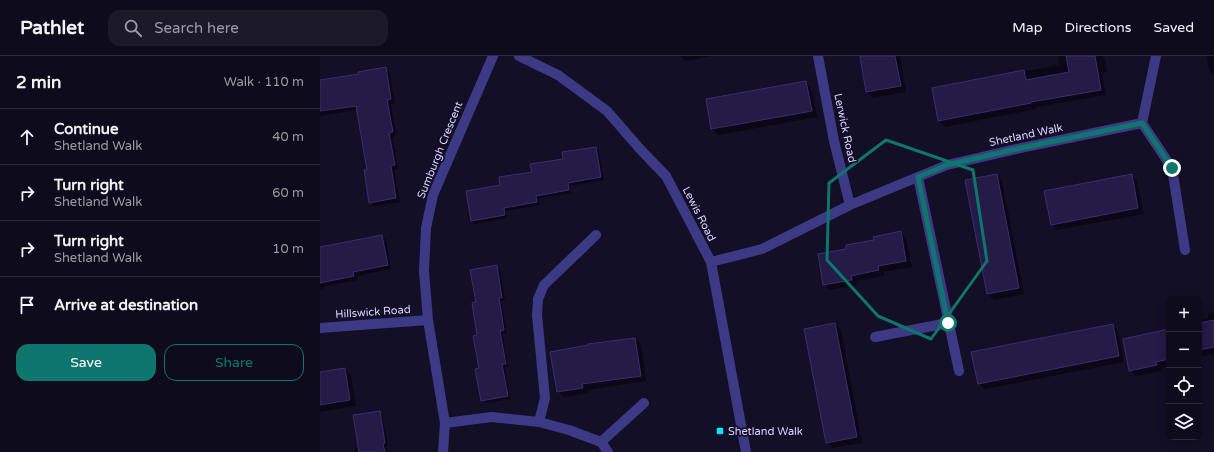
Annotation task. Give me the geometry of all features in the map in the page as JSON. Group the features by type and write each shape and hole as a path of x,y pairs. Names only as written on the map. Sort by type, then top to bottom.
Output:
{"street":[{"name":"Sumburgh Crescent","path":"443,452 444,423 428,320 424,271 426,228 433,195 492,56"},
{"name":"Lewis Road","path":"519,56 558,75 607,111 666,176 711,262 746,452"},
{"name":"Lerwick Road","path":"818,56 834,141 850,205"},
{"path":"1156,56 1142,123 1172,168 1185,250"},
{"name":"Shetland Walk","path":"711,262 762,249 850,205 947,165 1142,123"},
{"path":"918,177 959,371"},
{"path":"539,422 545,398 537,315 538,299 544,285 596,235"},
{"name":"Hillswick Road","path":"320,328 428,320"},
{"path":"875,337 948,323"},
{"path":"601,442 644,403"},
{"path":"444,423 492,417 539,422 569,430 601,442 608,452"}],"highlighted area":[{"path":"886,140 973,170 987,261 931,339 878,316 827,260 829,183"}],"building":[{"path":"860,56 895,56 901,86 866,92"},
{"path":"1066,56 1095,56 1101,90 1031,102 938,121 932,88 1024,70 1026,80 1069,72"},
{"path":"386,67 391,99 387,100 393,132 389,133 395,165 391,166 396,198 369,203 364,170 367,170 356,106 320,111 320,80 359,74 358,72"},
{"path":"806,81 812,111 711,129 706,99"},
{"path":"596,147 601,177 568,183 569,190 536,196 537,202 504,208 505,215 471,221 466,191 500,185 499,177 532,172 530,164 563,159 562,152"},
{"path":"997,174 1019,288 987,294 965,180"},
{"path":"1132,174 1138,208 1051,225 1044,191"},
{"path":"901,231 906,261 878,266 879,270 851,276 852,280 823,285 818,254 846,249 846,245 874,240 873,237"},
{"path":"382,235 388,265 353,272 354,276 320,283 320,247"},
{"path":"497,265 502,298 499,298 504,330 500,331 506,364 502,364 508,396 481,401 475,369 479,368 473,336 477,335 472,303 476,302 470,270"},
{"path":"1214,320 1214,347 1202,349 1202,322"},
{"path":"835,323 857,437 826,443 804,329"},
{"path":"1113,324 1119,356 978,384 971,352"},
{"path":"1166,330 1166,360 1156,362 1157,365 1129,371 1123,339"},
{"path":"635,338 641,376 582,384 583,388 557,392 550,352 588,344"},
{"path":"345,368 350,400 320,405 320,372"},
{"path":"380,411 385,452 359,452 353,415"}],"place":[{"name":"Shetland Walk","path":"720,431"}],"route":[{"path":"948,323 918,177 947,165 1142,123 1172,168"}]}
